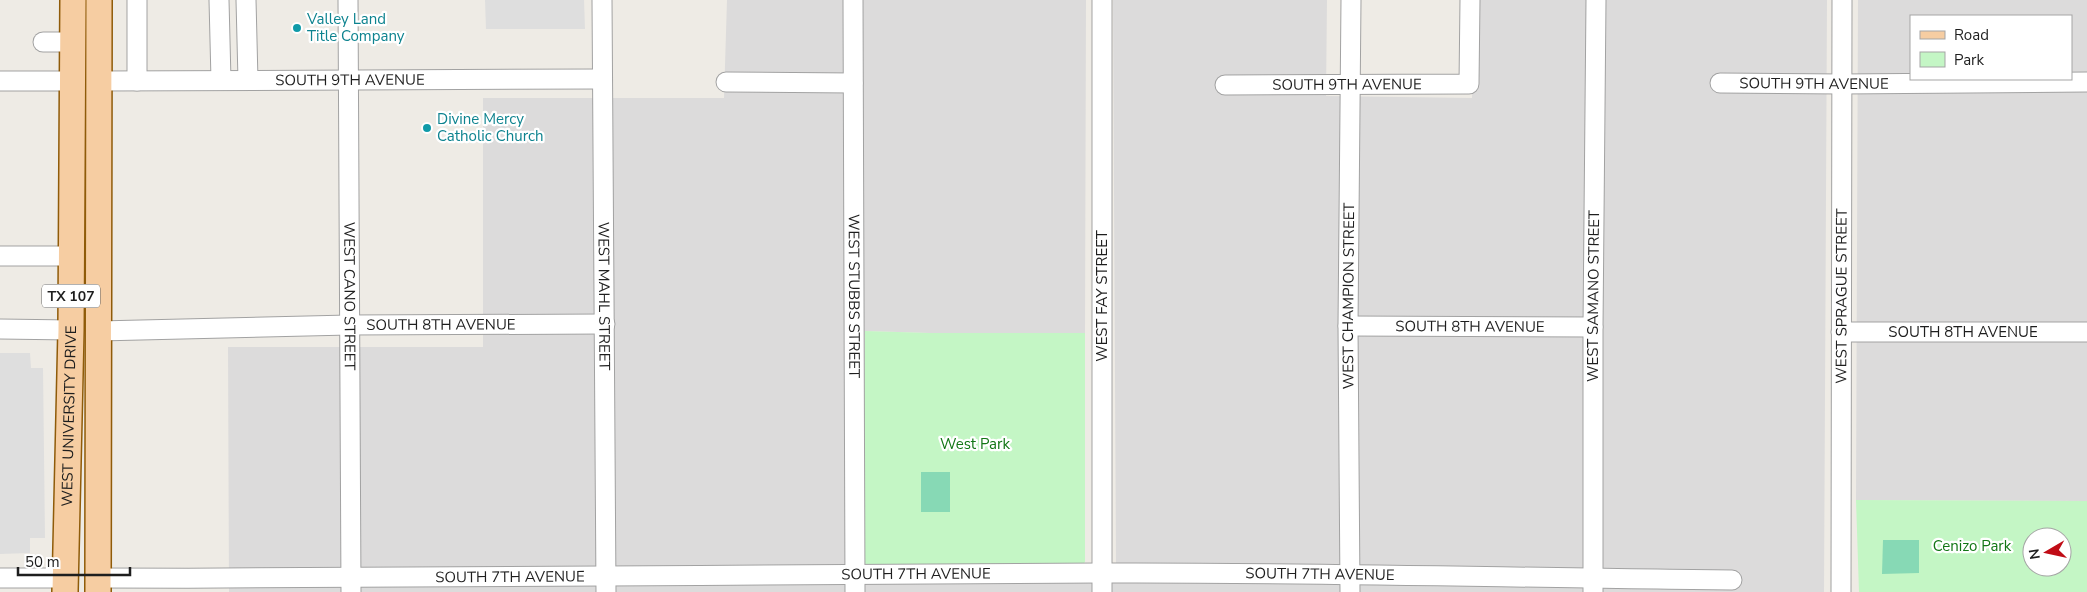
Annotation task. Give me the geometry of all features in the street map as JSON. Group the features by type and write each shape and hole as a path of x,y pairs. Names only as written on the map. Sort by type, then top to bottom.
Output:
{"main road":[{"name":"WEST UNIVERSITY DRIVE","path":"65,585 71,330 73,0"},
{"name":"WEST UNIVERSITY DRIVE","path":"98,585 99,0"},
{"path":"71,330 80,332 85,344 88,413 98,455"},
{"path":"67,461 79,494 83,570 98,585"}],"street":[{"path":"138,0 138,81"},
{"path":"220,0 221,80"},
{"path":"246,0 248,80"},
{"name":"WEST CANO STREET","path":"348,0 348,325 351,585"},
{"name":"WEST MAHL STREET","path":"602,0 606,584"},
{"name":"WEST STUBBS STREET","path":"853,0 855,583"},
{"name":"WEST FAY STREET","path":"1102,0 1102,592"},
{"name":"WEST CHAMPION STREET","path":"1350,583 1348,326 1351,0"},
{"name":"SOUTH 9TH AVENUE","path":"1225,85 1469,84 1470,0"},
{"name":"WEST SAMANO STREET","path":"1593,585 1596,0"},
{"name":"WEST SPRAGUE STREET","path":"1841,592 1842,0"},
{"path":"43,42 73,42"},
{"name":"SOUTH 9TH AVENUE","path":"99,81 602,78"},
{"path":"0,82 73,81"},
{"path":"726,82 852,82"},
{"name":"SOUTH 9TH AVENUE","path":"1720,83 2087,82"},
{"path":"0,256 72,256"},
{"name":"SOUTH 8TH AVENUE","path":"99,331 348,325 604,324"},
{"name":"SOUTH 8TH AVENUE","path":"1348,326 1593,327"},
{"path":"0,330 71,330"},
{"name":"SOUTH 8TH AVENUE","path":"1841,332 2087,332"},
{"name":"SOUTH 7TH AVENUE","path":"98,585 855,583 1102,573 1350,583 1593,585 1732,580"},
{"path":"0,578 65,585"}],"shaded area":[{"path":"485,0 584,0 585,29 486,29"},
{"path":"727,0 1086,0 1085,333 866,331 862,558 1116,565 1113,0 1327,0 1326,96 1472,98 1475,0 1827,0 1824,592 229,592 228,347 483,347 483,98 724,98"},
{"path":"1858,0 2087,0 2087,501 1856,500"},
{"path":"0,353 30,353 31,368 43,368 45,538 30,538 30,553 0,554"}],"green space":[{"name":"West Park","path":"865,331 1085,333 1085,562 1083,564 867,566 862,558"},
{"path":"921,472 950,472 950,512 921,512"},
{"name":"Cenizo Park","path":"1856,500 2087,501 2087,592 1859,592"},
{"path":"1883,540 1919,540 1919,573 1882,574"}],"place":[{"name":"Valley Land Title Company","path":"297,28"},
{"name":"Divine Mercy Catholic Church","path":"427,128"}]}
